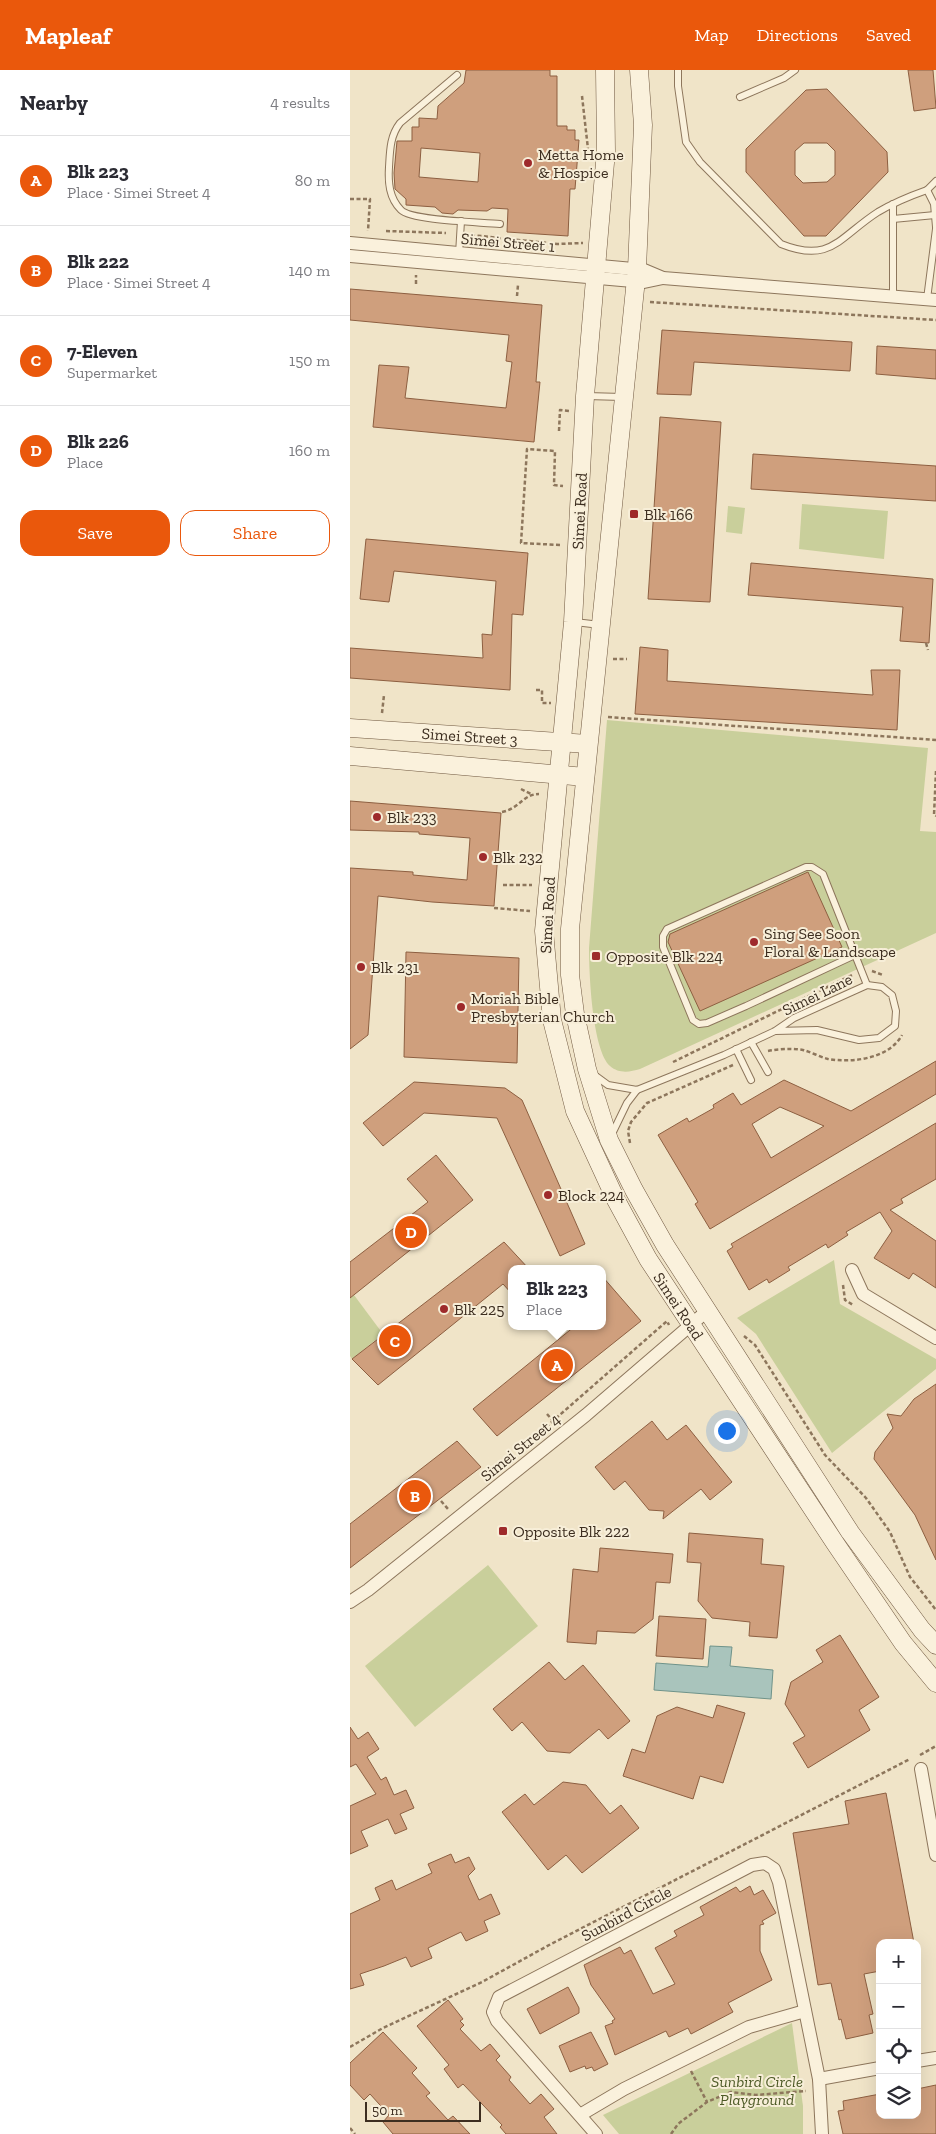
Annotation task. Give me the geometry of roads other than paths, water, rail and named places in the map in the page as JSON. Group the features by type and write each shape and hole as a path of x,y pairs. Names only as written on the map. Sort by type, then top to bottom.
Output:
{"main road":[{"name":"Simei Road","path":"605,70 606,151 585,396 573,622 544,931 552,1020 575,1111 616,1200 644,1251 894,1630 936,1683"},
{"name":"Simei Road","path":"639,70 643,125 636,276 570,929 572,985 587,1069 609,1140 665,1245 850,1532 922,1630 936,1645"},
{"name":"Simei Street 3","path":"350,728 588,744"},
{"name":"Simei Street 3","path":"350,756 585,776"},
{"path":"544,931 549,924 560,920 570,929"}],"street":[{"name":"Simei Street 1","path":"350,243 458,260"},
{"name":"Simei Street 1","path":"350,256 458,260 636,276 644,270 662,278 931,299"},
{"path":"852,1270 863,1294 936,1338"},
{"name":"Simei Street 4","path":"350,1602 470,1509 707,1311"},
{"path":"921,1769 936,1855"},
{"name":"Sunbird Circle","path":"596,2134 497,2021 493,2012 499,1997 752,1866 765,1863 774,1869 779,1882 820,2084 822,2134"},
{"path":"580,2116 624,2089 749,2027 805,2011"},
{"path":"921,2060 936,2058"},
{"path":"820,2084 876,2069"}],"lane":[{"path":"678,70 678,86 686,142 700,162 781,244 797,251 816,252 828,249 878,212 927,190 936,181"},
{"path":"740,97 784,78 795,70"},
{"path":"457,75 400,123 395,130 391,138 388,178 393,200 402,212 417,216 500,224"},
{"path":"927,190 934,204 936,228 931,299"},
{"path":"893,204 894,296"},
{"path":"894,219 935,215"},
{"path":"458,260 461,221"},
{"path":"585,396 623,398"},
{"path":"573,622 600,625"},
{"path":"855,955 707,1023 699,1024 693,1020 663,947 663,936 667,929 806,867 812,867 823,874 867,985"},
{"name":"Simei Lane","path":"637,1090 736,1049 775,1031 794,1018 867,985 882,987 892,995 896,1011 895,1026 879,1038 859,1040 817,1030 775,1031"},
{"path":"751,1042 768,1072"},
{"path":"736,1049 751,1080"},
{"path":"587,1069 608,1085 637,1090 620,1115 609,1140"}],"water":[{"path":"710,1646 732,1647 730,1666 773,1670 771,1699 654,1690 656,1663 708,1667"}],"place":[{"name":"Metta Home & Hospice","path":"528,163"},
{"name":"Blk 166","path":"634,514"},
{"name":"Blk 233","path":"377,817"},
{"name":"Blk 232","path":"483,857"},
{"name":"Sing See Soon Floral & Landscape","path":"754,942"},
{"name":"Opposite Blk 224","path":"596,956"},
{"name":"Blk 231","path":"361,967"},
{"name":"Moriah Bible Presbyterian Church","path":"461,1007"},
{"name":"Block 224","path":"548,1195"},
{"name":"Blk 226","path":"411,1232"},
{"name":"Blk 225","path":"444,1309"},
{"name":"7-Eleven","path":"395,1341"},
{"name":"Blk 223","path":"557,1365"},
{"name":"Blk 222","path":"415,1496"},
{"name":"Opposite Blk 222","path":"503,1531"}],"park label":[{"name":"Sunbird Circle Playground","path":"757,2090"}]}
